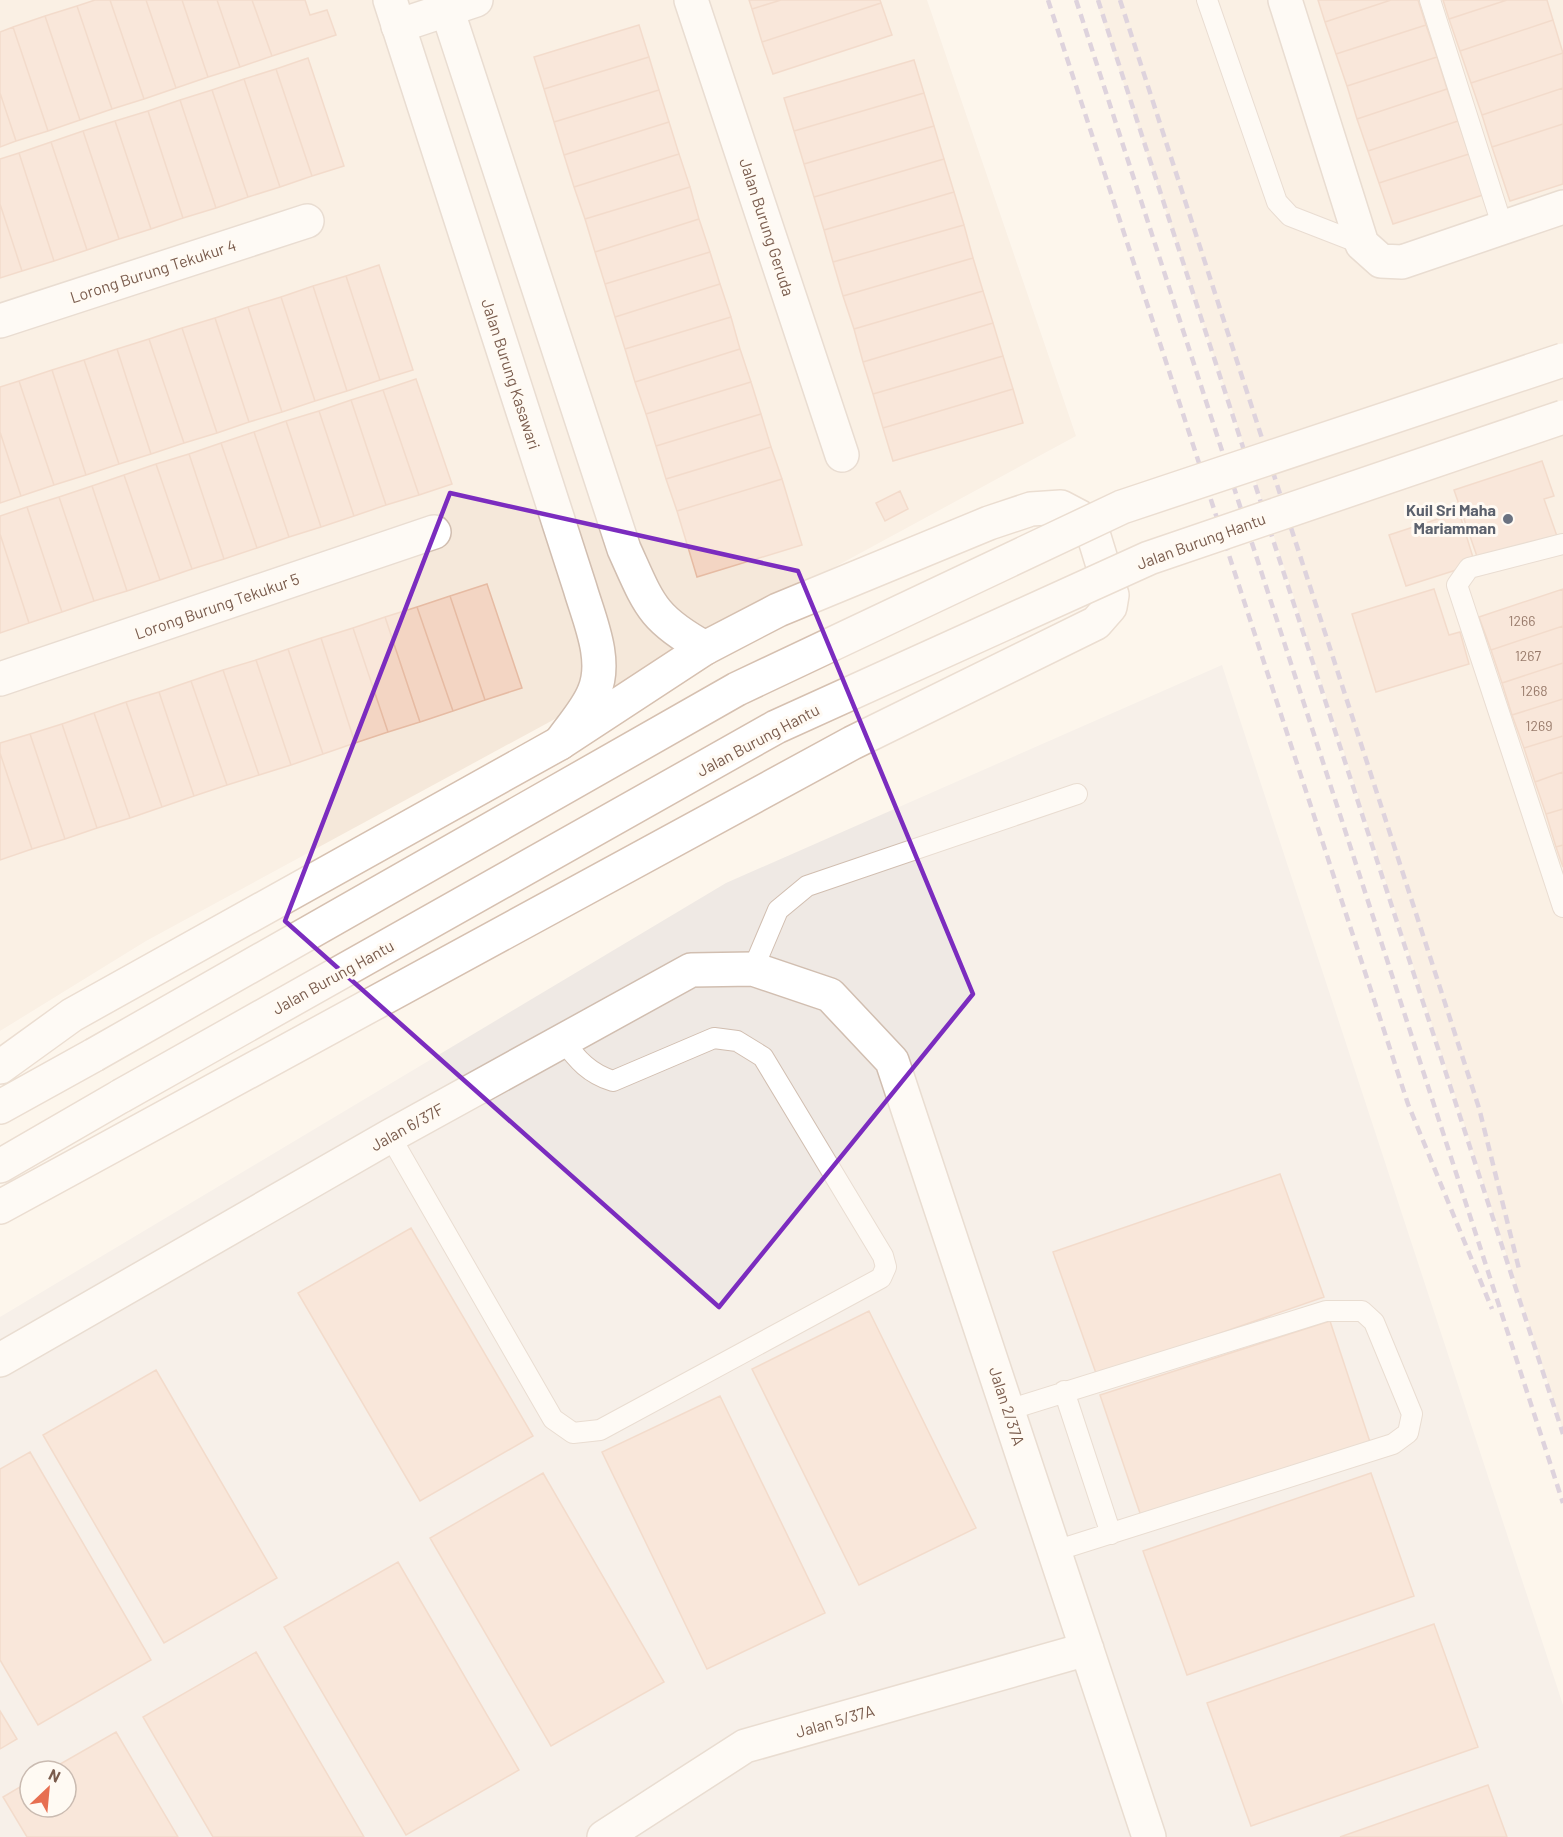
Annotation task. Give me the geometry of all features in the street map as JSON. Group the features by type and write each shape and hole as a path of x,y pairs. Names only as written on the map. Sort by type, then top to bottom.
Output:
{"main road":[{"name":"Jalan Burung Geruda","path":"691,0 842,454"},
{"path":"1285,0 1362,244 1381,261 1402,262 1563,207"},
{"path":"394,13 456,3 624,549 649,604 662,620 705,648"},
{"name":"Jalan Burung Kasawari","path":"394,13 580,588 598,654 599,670 594,692 560,743"},
{"name":"Lorong Burung Tekukur 4","path":"0,321 307,221"},
{"path":"0,1107 737,689 1122,507 1563,360"},
{"name":"Jalan Burung Hantu","path":"0,1166 776,727 1149,558 1563,417"},
{"path":"0,1067 72,1016 560,743 705,648 778,610 989,523 1031,509 1060,507 1080,517 1092,530 1110,584 1110,607 1096,623 852,743 0,1207"},
{"name":"Lorong Burung Tekukur 5","path":"0,679 434,532"},
{"name":"Jalan 6/37F","path":"0,1360 390,1136 691,970 753,969 830,995"},
{"name":"Jalan 2/37A","path":"830,995 892,1061 1149,1837"},
{"name":"Jalan 5/37A","path":"604,1837 745,1746 1087,1649"}],"lane":[{"path":"1207,0 1277,202 1290,216 1362,244"},
{"path":"1430,0 1503,228"},
{"path":"1563,544 1469,568 1457,585 1563,907"},
{"path":"753,969 778,910 807,886 1077,794"},
{"path":"390,1136 553,1419 573,1433 600,1430 881,1278 886,1267 883,1256 763,1057 737,1041 714,1038 613,1081 596,1075 574,1056 563,1040"},
{"path":"1008,1410 1326,1311 1362,1311 1374,1322 1412,1414 1408,1433 1393,1444 1055,1551"},
{"path":"1064,1392 1111,1534"}],"highlighted area":[{"path":"450,493 798,571 973,994 719,1307 285,921"}],"shaded area":[{"path":"0,0 927,0 1076,436 146,941 0,1031"},
{"path":"1096,0 1563,0 1563,1430 1284,567"},
{"path":"1222,665 1563,1705 1563,1837 0,1837 0,1317 726,883"}],"building":[{"path":"95,0 110,0 144,99 112,109 77,6"},
{"path":"110,0 146,0 176,88 144,99"},
{"path":"146,0 182,0 208,77 176,88"},
{"path":"182,0 217,0 240,67 208,77"},
{"path":"217,0 252,0 272,56 240,67"},
{"path":"252,0 305,0 310,15 327,10 336,35 272,56"},
{"path":"749,0 781,0 752,9"},
{"path":"781,0 880,0 881,3 762,42 752,9"},
{"path":"1318,0 1391,0 1325,22"},
{"path":"1391,0 1418,0 1426,25 1336,54 1325,22"},
{"path":"1443,0 1507,0 1449,19"},
{"path":"1507,0 1547,0 1553,20 1460,51 1449,19"},
{"path":"881,3 892,35 773,74 762,42"},
{"path":"77,6 112,109 80,120 45,16"},
{"path":"45,16 80,120 48,131 13,27"},
{"path":"1553,20 1563,53 1471,83 1460,51"},
{"path":"639,25 649,57 544,89 534,57"},
{"path":"1426,25 1437,57 1347,86 1336,54"},
{"path":"13,27 48,131 16,141 0,93 0,32"},
{"path":"1563,53 1563,88 1482,115 1471,83"},
{"path":"649,57 659,90 554,122 544,89"},
{"path":"1437,57 1447,89 1357,119 1347,86"},
{"path":"308,58 344,166 312,176 276,69"},
{"path":"914,60 924,93 794,131 784,98"},
{"path":"276,69 312,176 280,187 244,79"},
{"path":"244,79 280,187 248,197 212,90"},
{"path":"1563,88 1563,124 1492,147 1482,115"},
{"path":"1447,89 1458,121 1368,151 1357,119"},
{"path":"212,90 248,197 216,208 180,100"},
{"path":"659,90 669,122 564,155 554,122"},
{"path":"0,93 16,141 0,147"},
{"path":"924,93 934,126 804,164 794,131"},
{"path":"180,100 216,208 183,218 148,111"},
{"path":"148,111 183,218 151,229 115,121"},
{"path":"115,121 151,229 119,239 83,131"},
{"path":"1458,121 1469,154 1379,183 1368,151"},
{"path":"669,122 679,154 574,187 564,155"},
{"path":"1563,124 1563,184 1510,201 1492,147"},
{"path":"934,126 944,159 814,197 804,164"},
{"path":"83,131 119,239 87,250 51,142"},
{"path":"51,142 87,250 54,261 19,153"},
{"path":"19,153 54,261 22,271 0,204 0,159"},
{"path":"679,154 690,187 585,219 574,187"},
{"path":"1469,154 1483,195 1393,224 1379,183"},
{"path":"944,159 954,192 824,230 814,197"},
{"path":"690,187 699,219 595,252 585,219"},
{"path":"954,192 964,225 833,262 824,230"},
{"path":"0,204 22,271 0,278"},
{"path":"699,219 710,252 605,284 595,252"},
{"path":"964,225 973,258 843,296 833,262"},
{"path":"710,252 720,284 615,317 605,284"},
{"path":"973,258 983,291 854,329 843,296"},
{"path":"379,265 413,370 380,380 346,276"},
{"path":"346,276 380,380 347,391 313,286"},
{"path":"720,284 731,317 625,349 615,317"},
{"path":"313,286 347,391 315,401 281,297"},
{"path":"983,291 993,323 863,362 854,329"},
{"path":"281,297 315,401 282,412 248,307"},
{"path":"248,307 282,412 249,422 215,318"},
{"path":"731,317 740,349 635,382 625,349"},
{"path":"215,318 249,422 217,433 182,328"},
{"path":"993,323 1003,356 873,394 863,362"},
{"path":"182,328 217,433 184,443 149,339"},
{"path":"149,339 184,443 151,454 117,349"},
{"path":"117,349 151,454 119,464 84,360"},
{"path":"740,349 751,382 646,414 635,382"},
{"path":"1003,356 1013,389 883,428 873,394"},
{"path":"84,360 119,464 86,475 52,370"},
{"path":"52,370 86,475 54,485 19,381"},
{"path":"416,379 452,484 419,495 383,390"},
{"path":"19,381 54,485 21,496 0,432 0,387"},
{"path":"751,382 761,414 656,446 646,414"},
{"path":"1013,389 1023,423 893,461 883,428"},
{"path":"383,390 419,495 386,505 351,400"},
{"path":"351,400 386,505 354,516 319,411"},
{"path":"319,411 354,516 321,527 286,421"},
{"path":"761,414 771,447 666,479 656,446"},
{"path":"286,421 321,527 289,537 254,432"},
{"path":"0,432 21,496 0,503"},
{"path":"254,432 289,537 257,548 221,443"},
{"path":"221,443 257,548 224,559 189,454"},
{"path":"771,447 782,479 677,511 666,479"},
{"path":"189,454 224,559 192,569 156,464"},
{"name":"Kuil Sri Maha Mariamman","path":"1542,461 1554,496 1544,499 1558,539 1480,565 1454,490"},
{"path":"156,464 192,569 160,580 124,475"},
{"path":"124,475 160,580 127,591 92,486"},
{"path":"782,479 802,545 697,577 677,511"},
{"path":"92,486 127,591 94,601 59,497"},
{"path":"900,491 908,509 885,521 876,503"},
{"path":"59,497 94,601 62,612 27,507"},
{"path":"27,507 62,612 29,623 0,534 0,516"},
{"path":"1459,512 1475,564 1406,586 1389,535"},
{"path":"0,534 29,623 0,633"},
{"path":"487,584 522,688 485,700 450,596"},
{"path":"1434,589 1449,635 1460,632 1469,664 1376,692 1352,614"},
{"path":"1563,589 1563,626 1491,650 1479,617"},
{"path":"450,596 485,700 453,711 417,607"},
{"path":"417,607 453,711 420,722 385,617"},
{"path":"385,617 420,722 388,732 353,628"},
{"path":"1563,626 1563,663 1502,683 1491,650"},
{"path":"353,628 388,732 355,743 321,638"},
{"path":"321,638 355,743 323,754 288,649"},
{"path":"288,649 323,754 291,765 256,660"},
{"path":"256,660 291,765 259,775 223,670"},
{"path":"1563,663 1563,699 1512,715 1502,683"},
{"path":"223,670 259,775 227,785 191,681"},
{"path":"191,681 227,785 194,796 159,692"},
{"path":"159,692 194,796 162,807 126,702"},
{"path":"1563,699 1563,736 1524,748 1512,715"},
{"path":"126,702 162,807 130,818 94,713"},
{"path":"94,713 130,818 97,828 62,724"},
{"path":"62,724 97,828 65,839 30,734"},
{"path":"30,734 65,839 32,849 0,753 0,743"},
{"path":"1563,736 1563,772 1535,782 1524,748"},
{"path":"0,753 32,849 0,860"},
{"path":"1563,772 1563,809 1546,814 1535,782"},
{"path":"1563,809 1563,845 1556,847 1546,814"},
{"path":"1563,845 1563,867 1556,847"},
{"path":"1280,1174 1324,1297 1097,1376 1053,1252"},
{"path":"411,1228 533,1436 420,1501 298,1293"},
{"path":"869,1311 976,1528 859,1585 752,1369"},
{"path":"1330,1321 1371,1445 1142,1519 1100,1395"},
{"path":"156,1370 277,1578 164,1643 43,1435"},
{"path":"720,1396 825,1613 707,1669 602,1452"},
{"path":"30,1452 151,1660 38,1725 0,1660 0,1469"},
{"path":"543,1473 664,1682 551,1746 430,1538"},
{"path":"1371,1473 1414,1596 1187,1675 1143,1551"},
{"path":"398,1562 519,1770 406,1835 284,1627"},
{"path":"1434,1624 1478,1747 1251,1826 1207,1703"},
{"path":"256,1652 364,1837 213,1837 143,1717"},
{"path":"0,1711 17,1739 0,1749"},
{"path":"116,1732 178,1837 27,1837 3,1797 18,1788 18,1819 78,1819 78,1759 69,1759"},
{"path":"1488,1785 1507,1837 1340,1837"}],"railway":[{"path":"1048,0 1408,1104 1492,1309"},
{"path":"1076,0 1563,1503"},
{"path":"1098,0 1563,1434"},
{"path":"1120,0 1479,1108 1520,1273"}],"place":[{"name":"Kuil Sri Maha Mariamman","path":"1508,519"}]}
